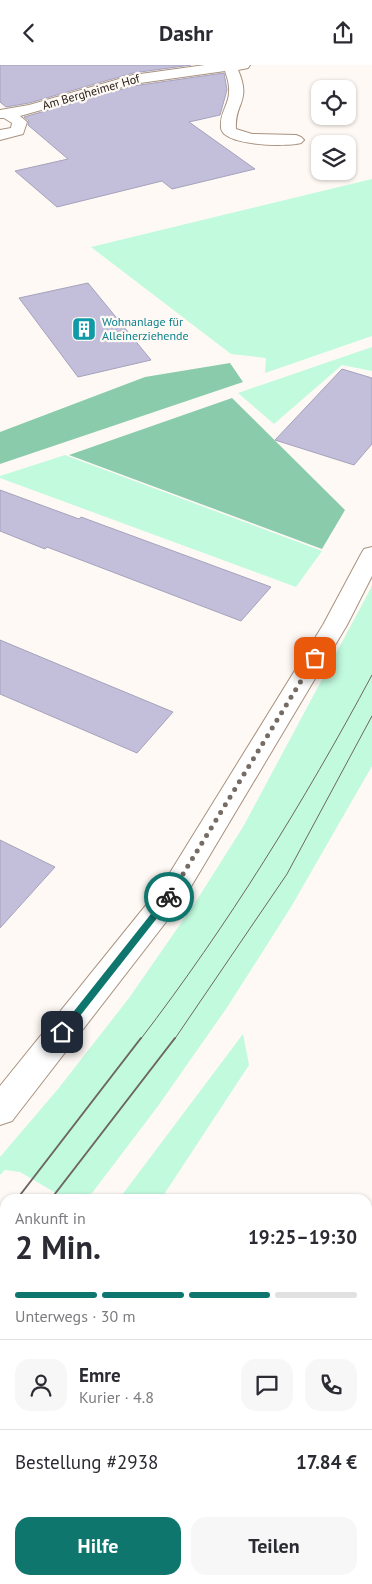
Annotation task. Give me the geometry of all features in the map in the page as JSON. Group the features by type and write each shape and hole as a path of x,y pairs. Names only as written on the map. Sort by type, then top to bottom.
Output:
{"main road":[{"path":"129,65 137,78"},
{"path":"236,66 237,97 227,121 228,131 235,135 249,138 296,140"},
{"name":"Am Bergheimer Hof","path":"4,114 44,106 94,89 137,78 236,66"},
{"path":"0,135 18,131 20,122 4,114"},
{"path":"0,1111 173,891 336,625 372,554"}],"green space":[{"path":"372,179 372,336 265,373 266,358 231,354 91,247"},
{"path":"372,347 372,371 342,365 274,424 238,393"},
{"path":"230,363 243,382 0,464 0,432 145,377"},
{"path":"232,398 345,510 322,549 69,455"},
{"path":"65,455 322,551 296,587 0,478 0,476"},
{"path":"372,586 372,766 291,907 228,1006 158,1106 92,1193 57,1194 20,1172 5,1170 0,1175 0,1157 58,1089 129,998 195,903 243,827"},
{"path":"243,1034 249,1065 164,1194 123,1194"}],"building":[{"path":"0,65 191,65 133,73 29,103 6,107 0,102"},
{"path":"224,73 227,90 220,115 189,122 255,169 172,189 162,181 57,207 15,171 68,159 28,125 29,121 24,117 133,86"},
{"name":"Wohnanlage für Alleinerziehende","path":"88,283 151,360 78,377 19,298"},
{"path":"342,369 372,378 372,444 354,465 275,440"},
{"path":"0,490 79,519 81,517 271,587 241,621 0,531"},
{"path":"0,640 173,712 137,753 0,694"},
{"path":"0,840 55,867 0,928"}],"tram line":[{"path":"140,1040 204,952 264,862 372,675"},
{"path":"174,1040 287,874 372,716"},
{"path":"21,1194 141,1038"},
{"path":"55,1194 175,1038"}],"way so far":[{"path":"169,897 315,658"}],"place":[{"name":"Wohnanlage für Alleinerziehende","path":"84,329"}],"route":[{"path":"62,1032 169,897"}]}
